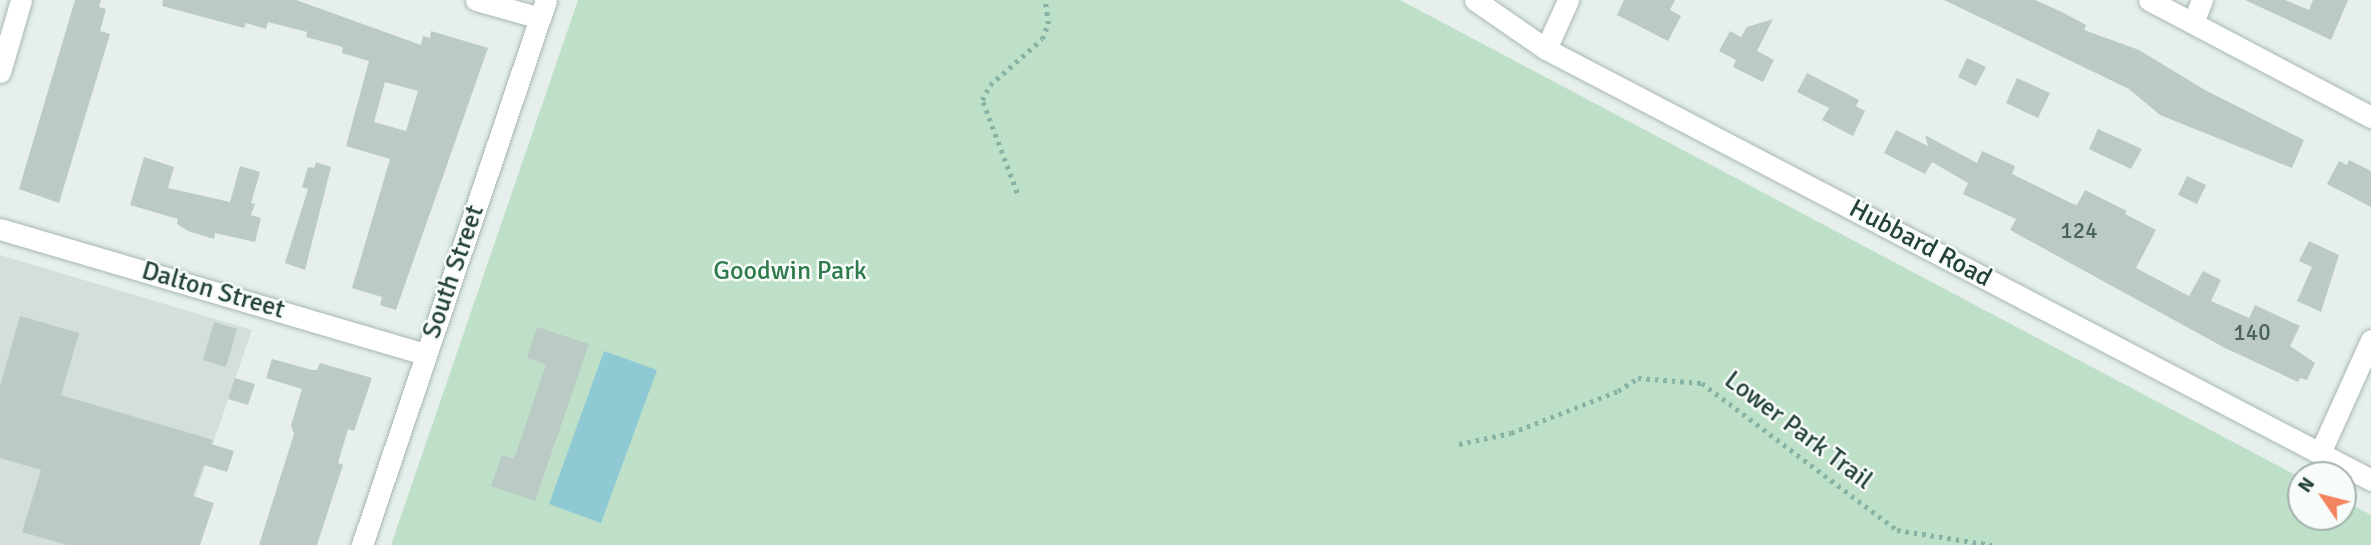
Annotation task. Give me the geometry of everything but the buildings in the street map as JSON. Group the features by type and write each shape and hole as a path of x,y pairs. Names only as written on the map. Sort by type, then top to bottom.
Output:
{"street":[{"path":"0,72 21,0"},
{"path":"476,0 543,9"},
{"name":"Hubbard Road","path":"1475,0 1546,49 2371,480"},
{"path":"1546,49 1568,0"},
{"path":"2149,0 2371,117"},
{"path":"2193,23 2202,0"},
{"name":"South Street","path":"362,545 543,9"},
{"name":"Dalton Street","path":"0,229 426,354"},
{"path":"2320,453 2371,340"}],"path":[{"path":"1017,194 984,114 982,100 990,85 1042,39 1048,23 1045,0"},
{"name":"Lower Park Trail","path":"1459,444 1511,433 1618,391 1638,378 1702,383 1897,530 1992,545"}],"shaded area":[{"path":"0,255 252,330 178,545 0,545"}],"green space":[{"name":"Goodwin Park","path":"578,0 1400,0 2287,471 2287,531 2357,531 2357,508 2371,515 2371,545 391,545"}],"water":[{"path":"604,351 657,370 601,523 549,504"}]}
